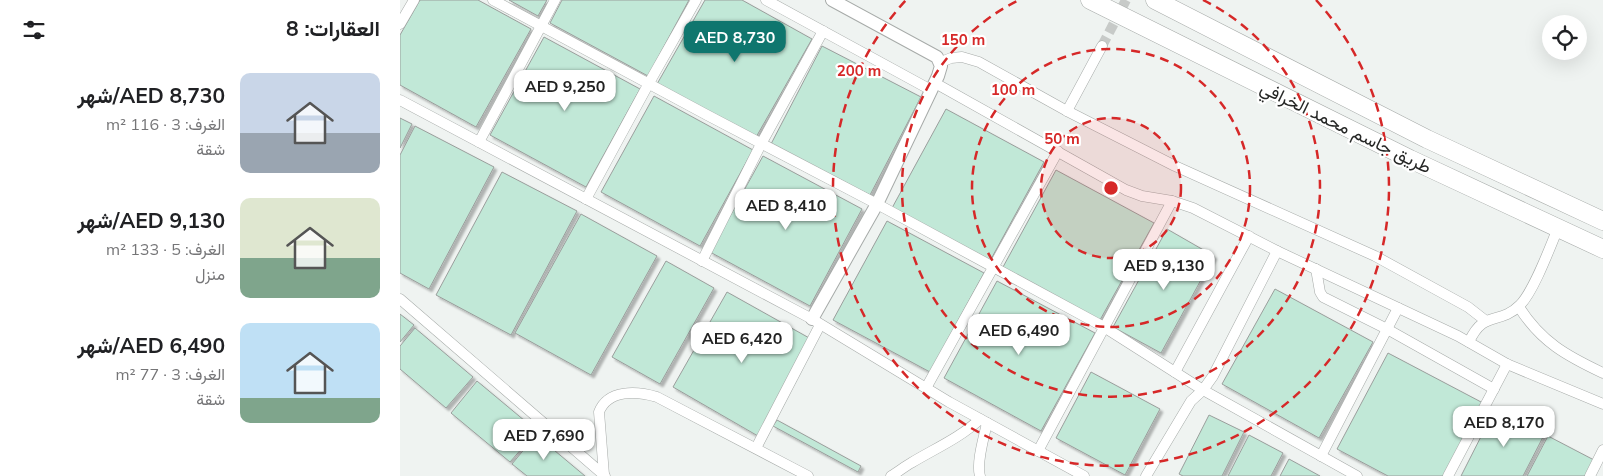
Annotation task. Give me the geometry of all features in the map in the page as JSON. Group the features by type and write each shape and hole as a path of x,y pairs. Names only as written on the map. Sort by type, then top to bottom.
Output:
{"highway":[{"name":"طريق جاسم محمد الخرافي","path":"1090,0 1410,159 1603,249"},
{"name":"طريق جاسم محمد الخرافي","path":"1155,0 1427,139 1603,221"},
{"path":"1575,208 1603,214"}],"street":[{"path":"400,24 414,0"},
{"path":"493,0 1104,327 1203,390 1357,476"},
{"path":"478,142 556,0"},
{"path":"586,199 696,0"},
{"path":"766,0 822,31 1058,151 1134,194 1193,208 1278,251 1469,342 1507,364 1603,404"},
{"path":"756,448 816,322 877,204 941,66 937,57 832,0"},
{"path":"702,261 761,144 822,31"},
{"path":"1068,111 1102,46"},
{"path":"940,62 957,57 974,60 1068,111 1230,192 1375,256 1468,307 1486,321"},
{"path":"400,100 816,322 926,388 1078,475"},
{"path":"926,388 1058,151"},
{"path":"1038,451 1172,202"},
{"path":"1469,342 1474,330 1486,321 1506,315 1519,307 1528,294 1558,228"},
{"path":"1175,372 1249,236"},
{"path":"1146,476 1191,402 1213,376 1278,251"},
{"path":"1316,269 1320,292 1323,297 1387,329 1494,388"},
{"path":"400,300 605,476"},
{"path":"1519,307 1537,332 1555,347 1603,374"},
{"path":"1321,456 1398,308"},
{"path":"1448,476 1507,364"},
{"path":"605,476 598,416 603,404 616,395 636,393 657,397 808,476"},
{"path":"891,476 983,421"},
{"path":"980,476 978,472 983,421"},
{"path":"1590,476 1603,450"}],"building":[{"path":"420,0 478,0 531,29 476,127 400,85 400,35"},
{"path":"509,0 547,0 538,16"},
{"path":"562,0 689,0 648,76 550,23"},
{"path":"705,0 742,0 812,39 755,139 657,84"},
{"path":"544,37 640,89 586,187 490,135"},
{"path":"822,46 921,97 870,195 771,144"},
{"path":"654,96 753,150 700,246 601,192"},
{"path":"946,109 1044,162 990,261 892,208"},
{"path":"400,118 412,124 400,148"},
{"path":"415,126 494,167 429,289 400,273 400,155"},
{"path":"763,156 862,209 810,306 710,252"},
{"path":"1056,170 1154,223 1100,320 1003,267"},
{"path":"502,172 577,211 511,335 436,295"},
{"path":"581,214 657,256 591,375 515,333"},
{"path":"887,221 984,273 930,372 833,320"},
{"path":"1167,229 1214,256 1161,353 1113,327"},
{"path":"666,261 714,288 660,384 612,357"},
{"path":"997,281 1095,333 1041,431 944,378"},
{"path":"1275,289 1373,342 1319,438 1222,384"},
{"path":"727,292 811,339 758,436 673,387"},
{"path":"400,314 414,325 400,342"},
{"path":"415,328 473,377 446,408 400,369 400,346"},
{"path":"1388,353 1483,403 1444,476 1388,476 1337,449"},
{"path":"1091,372 1160,409 1125,475 1056,438"},
{"path":"477,381 537,431 510,462 451,413"},
{"path":"1495,409 1544,435 1523,476 1461,476"},
{"path":"1209,415 1244,432 1222,476 1183,476 1179,474"},
{"path":"777,420 861,466 858,472 773,426"},
{"path":"536,435 585,476 527,476 512,464"},
{"path":"1249,435 1283,453 1271,476 1228,476"},
{"path":"1548,436 1594,460 1585,476 1527,476"},
{"path":"1289,459 1320,476 1280,476"}],"tunnel":[{"path":"1102,46 1126,0"}]}
